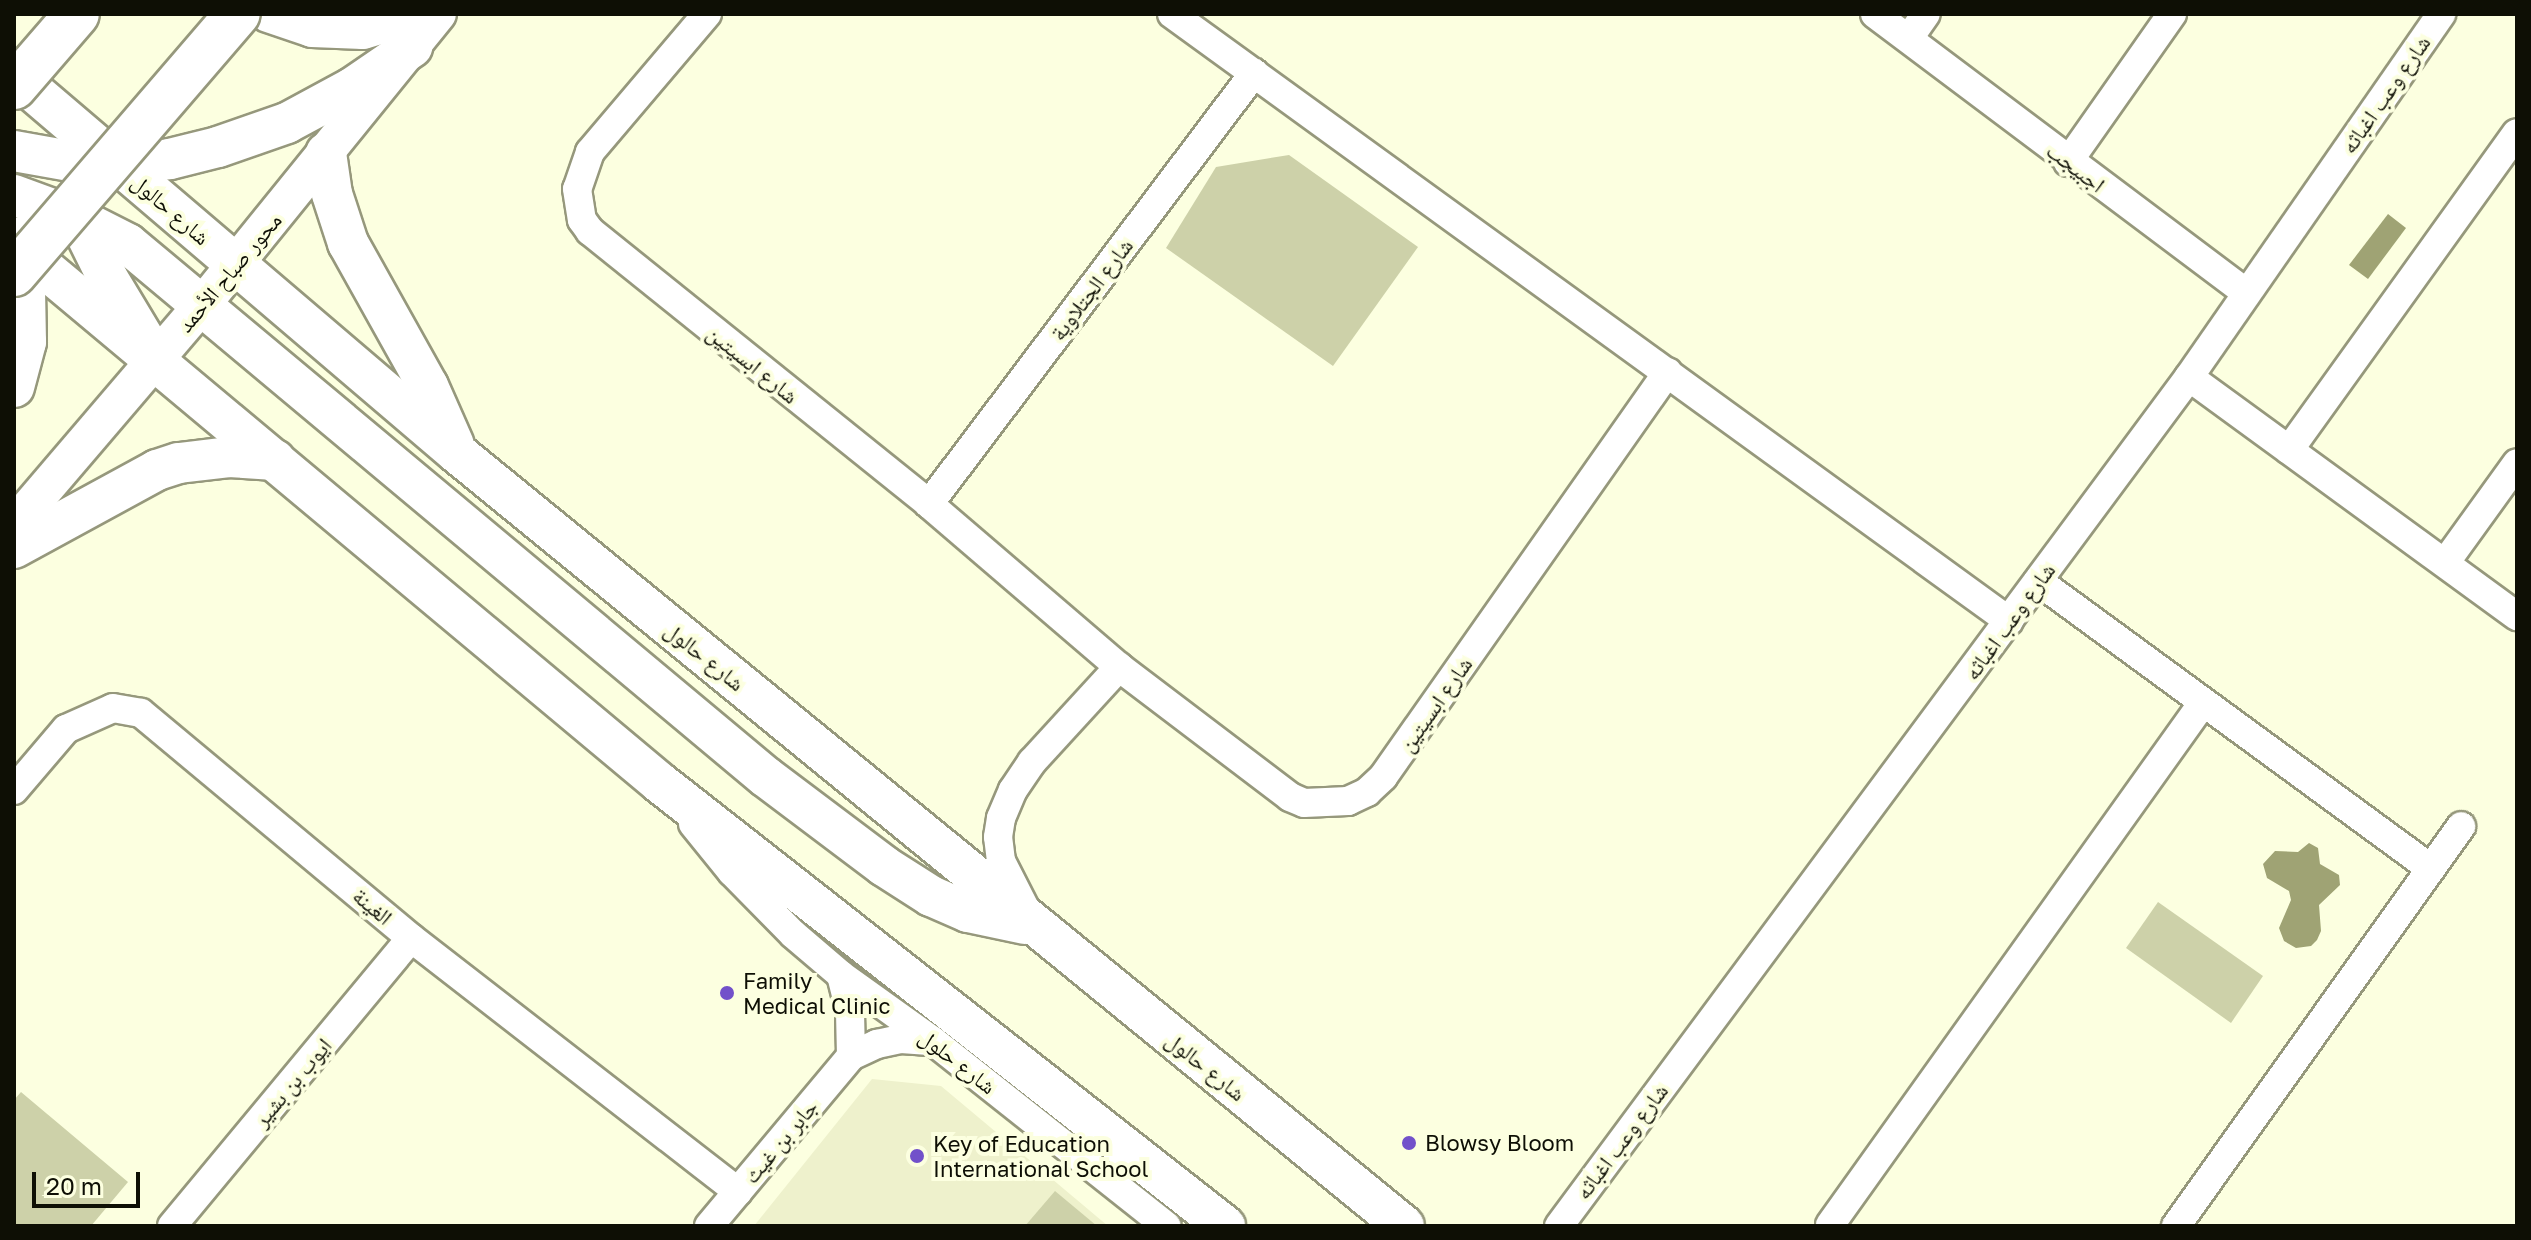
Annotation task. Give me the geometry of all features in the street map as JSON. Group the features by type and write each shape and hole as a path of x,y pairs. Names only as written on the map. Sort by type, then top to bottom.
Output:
{"highway":[{"path":"22,86 77,14"},
{"path":"18,257 238,14"}],"main road":[{"path":"56,14 22,86 33,155 77,218 156,360"},
{"path":"33,155 120,165 170,159 218,147 287,123 352,88 415,30"},
{"name":"شارع حالول","path":"22,86 120,165 457,453 1404,1226"},
{"path":"326,153 332,194 348,243 428,386 457,453"},
{"path":"14,387 26,342 18,257 16,187 128,244 681,707 825,822 931,896 968,912 1033,926"},
{"path":"18,257 156,360 660,783 1225,1226"},
{"path":"14,548 157,470 179,463 229,457 275,460"}],"street":[{"path":"268,14 312,29 415,30"},
{"name":"محور صباح الأحمد","path":"14,525 156,360 326,153 415,30 438,14"},
{"name":"شارع ابسيتين","path":"707,14 590,152 577,189 582,220 601,242 929,504 1119,667 1290,797 1304,803 1348,801 1367,792 1383,777 1668,372"},
{"path":"1172,14 2009,621"},
{"name":"اجبيجب","path":"1875,14 2246,293"},
{"path":"1909,38 1926,14"},
{"path":"2068,162 2172,14"},
{"name":"شارع وعب اغباثه","path":"1558,1224 2189,377 2441,14"},
{"name":"شارع الجتلاوية","path":"929,504 1254,73"},
{"path":"2289,450 2517,133"},
{"path":"2189,377 2517,616"},
{"path":"2445,563 2517,463"},
{"path":"2038,581 2431,869"},
{"path":"1033,926 1001,861 998,837 1001,818 1013,790 1032,762 1119,667"},
{"path":"1830,1225 2202,704"},
{"name":"الغينة","path":"14,790 66,729 113,708 141,713 411,938 738,1192"},
{"name":"شارع حلول","path":"660,783 732,872 793,934 841,975 933,1041 1166,1226"},
{"path":"2176,1226 2461,826"},
{"name":"ايوب بن بشير","path":"172,1226 411,938"},
{"path":"841,975 850,1012 851,1056"},
{"name":"جابر بن غيث","path":"709,1226 851,1056 877,1044 901,1039 933,1041"}],"shaded area":[{"path":"1289,155 1418,247 1333,366 1166,248 1216,167"},
{"path":"2388,214 2406,228 2368,279 2349,265"},
{"path":"2309,843 2318,848 2320,864 2339,875 2340,885 2319,905 2321,931 2317,940 2311,946 2296,948 2284,941 2279,928 2291,900 2289,891 2267,878 2263,864 2275,851 2298,852"},
{"path":"2158,902 2263,976 2231,1023 2126,948"},
{"name":"Key of Education International School","path":"872,1079 941,1086 1108,1226 754,1226"},
{"path":"21,1092 128,1182 91,1226 14,1226 14,1100"},
{"path":"1055,1191 1097,1226 1025,1226"}],"place":[{"name":"Family Medical Clinic","path":"727,993"},
{"name":"Blowsy Bloom","path":"1409,1143"},
{"name":"Key of Education International School","path":"917,1156"}]}
